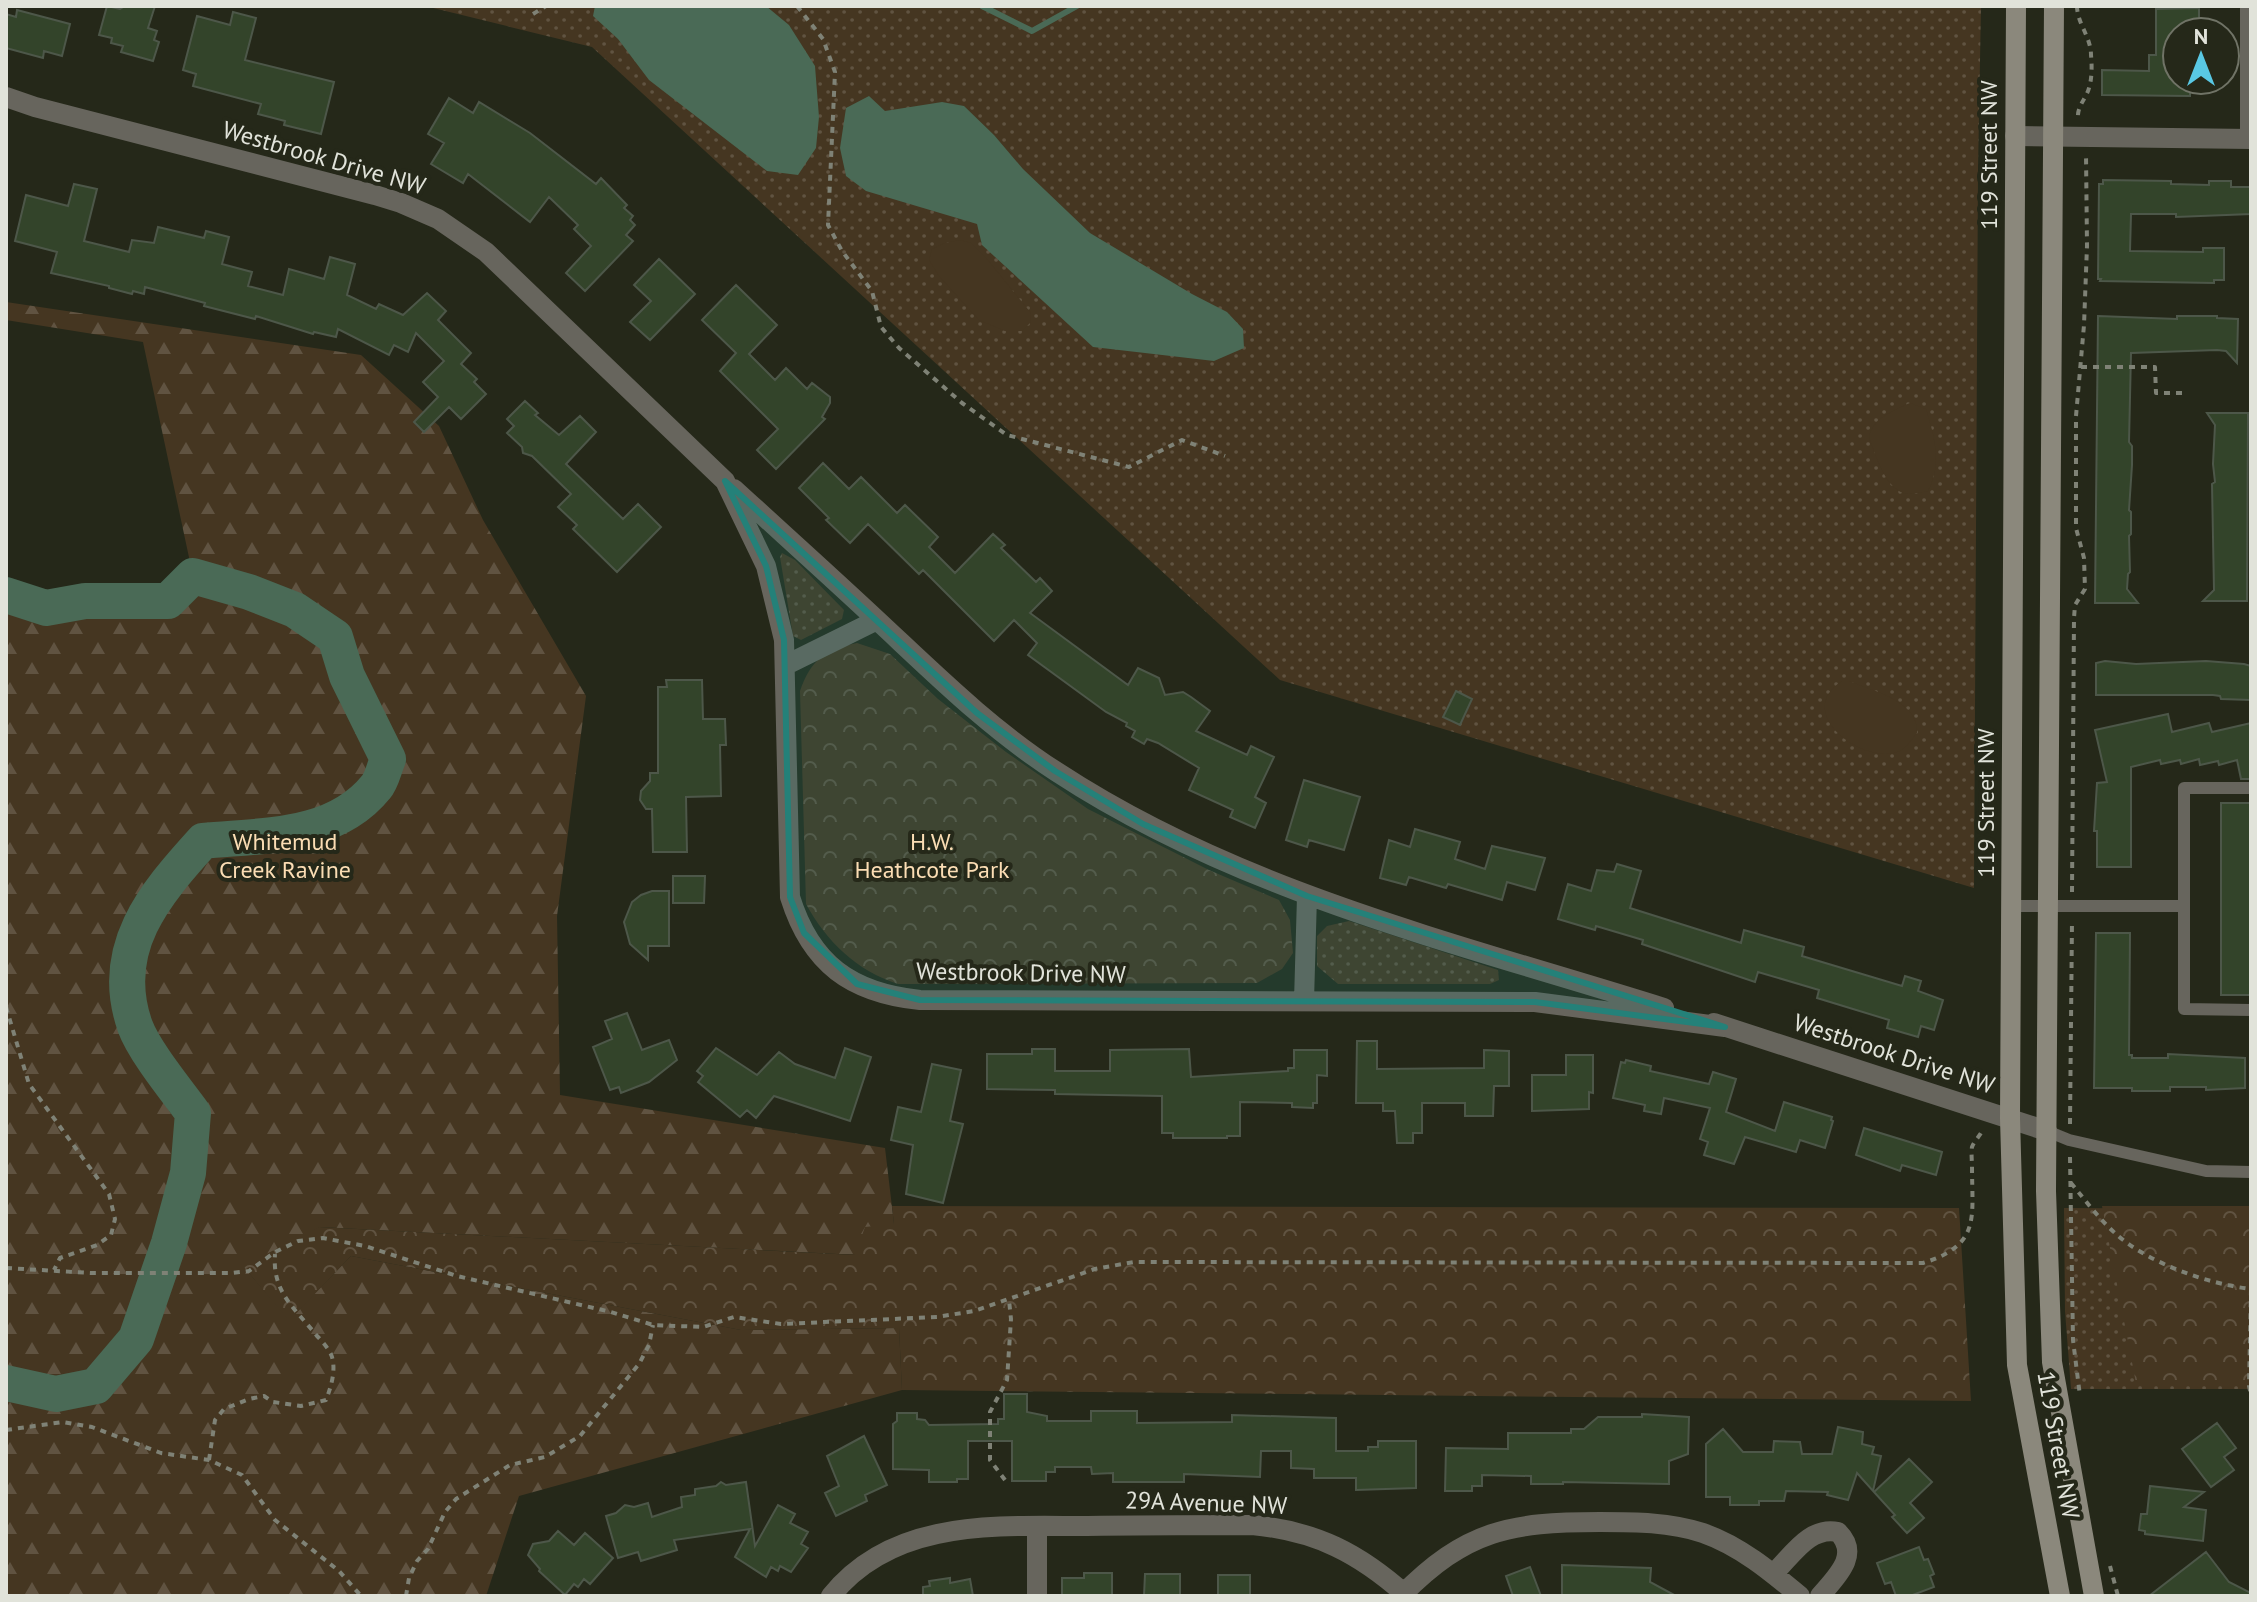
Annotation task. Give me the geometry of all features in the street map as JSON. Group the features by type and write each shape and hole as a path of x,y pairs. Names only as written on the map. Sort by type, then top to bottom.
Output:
{"main road":[{"name":"119 Street NW","path":"2016,6 2010,1118 2017,1365 2060,1596"},
{"name":"119 Street NW","path":"2054,6 2047,1131 2052,1362 2094,1596"}],"street":[{"path":"2015,136 2251,138 2250,6"},
{"name":"Westbrook Drive NW","path":"6,97 375,195 438,219 486,252 725,481 977,713 1055,771 1143,824 1246,872 1307,896 2047,1131"},
{"name":"Westbrook Drive NW","path":"725,481 766,566 779,616 786,665 790,897 804,933 828,963 857,984 874,992 920,1000 1535,1002 1725,1027"},
{"path":"786,665 877,620"},
{"path":"1304,1001 1307,896"},
{"path":"1404,1595 1438,1562 1466,1543 1500,1530 1542,1523 1633,1522 1679,1527 1724,1542 1800,1596"},
{"name":"29A Avenue NW","path":"831,1596 867,1562 884,1552 946,1530 1037,1526 1252,1525 1306,1533 1352,1554 1404,1595"},
{"path":"1037,1526 1037,1596"},
{"path":"1773,1574 1811,1535 1819,1531 1838,1532 1849,1550 1847,1560 1820,1596"}],"lane":[{"path":"2251,788 2184,788 2184,1009 2251,1010"},
{"path":"2012,906 2184,906"},
{"path":"2047,1131 2069,1140 2206,1171 2251,1172"}],"path":[{"path":"533,14 546,6"},
{"path":"797,6 823,39 835,72 828,225 842,251 872,291 881,327 899,348 962,403 1007,435 1129,467 1182,440 1225,456"},
{"path":"2077,6 2077,16 2091,53 2089,88 2077,112"},
{"path":"2070,1120 2074,618 2075,605 2085,589 2084,558 2076,528 2076,416 2087,246 2088,162"},
{"path":"2081,367 2155,367 2156,393 2186,393"},
{"path":"6,1007 29,1084 109,1194 115,1219 111,1235 97,1245 60,1258 54,1270"},
{"path":"6,1268 91,1273 232,1273 249,1271 275,1252 309,1239 343,1241 457,1276 611,1312 653,1325 703,1327 734,1317 781,1324 937,1317 974,1311 1095,1269 1134,1262 1923,1263 1943,1256 1958,1246 1969,1232 1973,1214 1972,1149 1983,1133"},
{"path":"2070,1165 2073,1340 2081,1401"},
{"path":"2070,1181 2099,1218 2139,1251 2203,1281 2251,1289 2251,1395"},
{"path":"209,1460 215,1420 224,1409 264,1396 282,1404 310,1406 326,1400 332,1386 332,1356 282,1296 275,1278 275,1252"},
{"path":"1005,1480 990,1460 990,1412 1007,1380 1011,1319 1009,1300"},
{"path":"406,1596 409,1578 417,1561 428,1549 445,1512 456,1499 510,1465 545,1457 580,1436 639,1364 649,1345 653,1325"},
{"path":"6,1430 63,1422 92,1427 161,1453 209,1460 242,1475 275,1520 339,1571 361,1596"},
{"path":"2109,1559 2118,1596"}],"highlighted area":[{"path":"725,481 977,713 1055,771 1143,824 1307,896 1725,1027 1535,1002 920,1000 857,984 804,933 790,897 784,640 766,566"}],"green space":[{"path":"425,6 1981,6 1974,888 1280,680 592,47"},
{"path":"960,240 971,243 986,258 1031,313 1030,323 1022,331 1005,331 979,320 939,276 929,260 932,249"},
{"name":"Whitemud Creek Ravine","path":"6,302 361,355 439,426 483,520 586,696 557,916 560,1095 885,1148 894,1224 856,1255 320,1227 244,1267 289,1320 351,1256 741,1330 899,1328 902,1390 519,1496 486,1596 6,1596 6,595 46,608 85,601 167,601 193,576 143,342 6,320"},
{"path":"1910,403 1926,409 1936,461 1928,491 1908,494 1900,492 1888,480 1869,438 1879,420"},
{"path":"782,553 795,560 844,610 842,619 801,640 793,636 780,557"},
{"name":"H.W. Heathcote Park","path":"857,643 890,654 938,699 1006,752 1088,809 1209,870 1279,900 1290,920 1293,953 1282,969 1257,983 898,984 856,963 833,942 806,904 800,691 809,671 821,658 836,649"},
{"path":"1842,681 1882,693 1903,705 1916,722 1917,733 1900,751 1886,754 1853,745 1829,722 1825,708 1828,694"},
{"path":"1349,921 1498,970 1499,980 1490,984 1338,984 1317,966 1317,936 1327,926"},
{"path":"892,1206 1959,1208 1971,1401 902,1390 899,1328 741,1330 351,1256 289,1321 243,1266 319,1227 855,1255 865,1227 894,1224"},
{"path":"2102,1206 2251,1206 2251,1382 2136,1383"},
{"path":"2064,1208 2251,1209 2251,1389 2071,1389 2065,1311"}],"shaded area":[{"path":"595,6 766,6 789,25 815,66 819,117 816,148 798,175 767,171 649,80 618,39 593,16"},
{"path":"869,96 885,111 942,102 964,106 1023,169 1090,233 1227,312 1243,329 1244,348 1214,361 1093,347 982,245 977,224 866,191 846,176 840,148 846,108"}],"building":[{"path":"107,6 120,9 125,6 155,6 148,28 157,31 154,40 159,42 153,61 121,52 123,46 111,43 112,38 99,35"},
{"path":"2199,8 2199,16 2161,16 2161,96 2102,95 2102,70 2149,71 2149,55 2156,55 2156,9"},
{"path":"17,10 70,24 62,56 44,51 43,58 6,48 6,14 16,17"},
{"path":"233,12 256,18 245,60 334,82 321,134 284,125 285,121 258,114 261,104 193,86 196,74 183,70 197,16 230,25"},
{"path":"449,98 473,113 479,102 530,133 596,184 601,178 627,205 624,208 633,216 630,220 635,225 626,235 633,241 585,291 566,273 591,246 574,229 578,225 549,197 530,222 468,174 463,183 431,164 444,143 428,134"},
{"path":"2103,180 2209,185 2209,181 2231,181 2231,187 2251,187 2251,214 2176,217 2176,214 2131,214 2130,251 2203,252 2203,248 2224,248 2224,280 2214,280 2214,283 2100,281 2099,184 2103,184"},
{"path":"74,184 97,189 84,241 129,252 132,240 154,243 158,227 204,238 206,231 229,237 222,264 252,272 248,286 283,295 289,269 324,279 330,257 355,264 347,295 376,309 379,304 403,315 427,293 446,311 438,320 471,353 461,364 477,379 474,382 486,394 461,419 449,407 424,432 414,422 438,397 423,382 444,361 416,333 408,352 394,345 389,355 338,329 336,337 313,334 256,316 255,319 204,306 205,303 145,287 144,294 133,291 132,294 51,273 57,252 15,241 26,195 68,206"},
{"path":"659,259 695,294 650,340 630,322 651,301 634,285"},
{"path":"736,285 777,325 749,354 775,380 786,368 807,389 812,383 830,397 822,417 825,419 776,469 757,450 778,429 720,371 736,353 702,320"},
{"path":"2098,316 2177,319 2177,316 2217,316 2238,319 2237,363 2226,351 2217,350 2131,353 2131,534 2127,589 2138,603 2095,603"},
{"path":"525,401 538,413 535,415 559,435 580,416 596,432 566,464 623,519 638,504 661,527 617,572 573,529 577,525 558,507 571,494 532,456 523,453 522,447 507,433 514,426 507,419"},
{"path":"2207,413 2248,413 2247,601 2203,601 2214,590 2212,484 2215,482 2215,425"},
{"path":"823,463 849,489 861,477 897,513 905,505 938,537 929,547 955,573 993,534 1005,545 1001,548 1036,582 1040,578 1052,591 1030,613 1128,685 1138,668 1159,678 1165,695 1183,692 1191,697 1210,711 1196,731 1247,755 1251,746 1274,757 1255,797 1266,803 1255,828 1230,817 1233,810 1189,790 1199,768 1158,743 1147,739 1144,744 1132,737 1135,731 1126,726 1127,723 1106,712 1028,655 1037,643 1014,620 994,641 923,570 919,574 868,524 850,543 799,488"},
{"path":"2096,663 2244,664 2251,666 2251,700 2221,699 2213,695 2096,695"},
{"path":"666,680 702,680 703,719 725,719 726,745 720,745 721,796 686,797 687,852 653,852 652,809 646,809 640,800 641,791 650,781 650,773 658,773 658,687 667,687"},
{"path":"1456,691 1472,699 1460,725 1443,717"},
{"path":"2168,714 2172,732 2209,723 2212,732 2251,723 2251,779 2241,779 2237,760 2219,765 2218,761 2200,765 2199,759 2181,764 2180,760 2161,764 2160,760 2131,767 2131,867 2097,867 2097,831 2094,831 2097,783 2107,782 2095,730"},
{"path":"1304,780 1360,797 1344,850 1309,840 1307,847 1286,840"},
{"path":"2221,803 2251,803 2251,995 2221,995"},
{"path":"1415,829 1460,842 1455,859 1485,869 1492,846 1545,858 1535,890 1507,882 1502,900 1448,884 1446,888 1409,877 1406,885 1380,878 1389,840 1410,847"},
{"path":"1617,864 1641,871 1630,908 1741,943 1744,930 1804,947 1802,956 1902,986 1905,976 1921,981 1918,991 1943,1000 1934,1030 1921,1026 1918,1037 1887,1028 1889,1020 1817,998 1819,990 1758,972 1755,982 1642,944 1643,940 1558,919 1568,884 1591,891 1597,870 1614,872"},
{"path":"673,876 705,876 704,903 673,903"},
{"path":"652,891 669,891 669,946 648,946 648,960 630,944 624,922 632,902"},
{"path":"2096,933 2130,933 2129,1055 2132,1058 2168,1058 2168,1054 2245,1058 2245,1088 2206,1090 2206,1087 2170,1087 2170,1091 2132,1091 2132,1088 2094,1088"},
{"path":"627,1013 642,1050 669,1040 677,1060 649,1082 621,1093 619,1087 610,1090 593,1047 612,1039 605,1021"},
{"path":"1357,1041 1377,1041 1377,1069 1484,1068 1484,1050 1509,1051 1509,1086 1494,1086 1493,1116 1465,1116 1465,1103 1422,1103 1422,1133 1413,1133 1413,1143 1397,1143 1395,1111 1383,1111 1383,1103 1356,1103"},
{"path":"716,1048 757,1075 779,1052 795,1064 835,1078 845,1048 871,1057 850,1121 774,1096 756,1118 747,1110 740,1117 698,1082 703,1076 697,1071"},
{"path":"1032,1049 1055,1049 1055,1071 1110,1071 1110,1050 1189,1049 1191,1077 1288,1071 1288,1068 1294,1068 1294,1050 1327,1050 1327,1076 1317,1075 1317,1103 1313,1103 1313,1108 1292,1107 1292,1103 1240,1102 1240,1136 1173,1138 1173,1133 1162,1133 1162,1096 987,1089 987,1054 1032,1054"},
{"path":"1566,1055 1593,1055 1593,1093 1589,1092 1589,1109 1532,1111 1532,1075 1566,1075"},
{"path":"1626,1060 1651,1066 1650,1071 1709,1084 1713,1072 1736,1079 1726,1112 1775,1131 1784,1102 1832,1117 1825,1148 1800,1140 1796,1152 1745,1137 1734,1164 1704,1155 1708,1142 1700,1139 1710,1108 1664,1098 1661,1114 1644,1111 1645,1105 1613,1098 1621,1062 1625,1063"},
{"path":"932,1064 961,1070 950,1121 963,1124 943,1203 906,1194 913,1145 891,1140 898,1107 921,1112"},
{"path":"1864,1128 1942,1152 1936,1175 1902,1165 1900,1171 1856,1155"},
{"path":"1004,1394 1027,1394 1027,1412 1047,1416 1047,1421 1091,1421 1091,1411 1137,1411 1137,1423 1232,1422 1232,1415 1336,1418 1336,1451 1368,1451 1368,1447 1378,1447 1378,1441 1416,1441 1416,1488 1356,1490 1356,1478 1314,1478 1314,1469 1291,1468 1291,1451 1261,1451 1260,1477 1184,1474 1184,1482 1113,1482 1113,1473 1092,1474 1091,1467 1055,1467 1055,1472 1046,1472 1046,1481 1012,1481 1012,1441 968,1441 968,1479 957,1479 957,1482 929,1482 929,1470 893,1469 893,1424 897,1421 897,1413 917,1413 917,1419 925,1420 929,1425 998,1424 998,1419 1004,1419"},
{"path":"1642,1414 1689,1417 1688,1454 1669,1461 1669,1484 1531,1484 1531,1476 1482,1475 1482,1486 1472,1486 1472,1491 1445,1491 1446,1448 1508,1449 1508,1433 1571,1433 1571,1429 1584,1429 1598,1417 1642,1417"},
{"path":"2217,1423 2236,1448 2224,1457 2234,1470 2211,1487 2182,1449"},
{"path":"1838,1427 1863,1432 1862,1444 1874,1447 1872,1454 1881,1456 1873,1491 1857,1473 1848,1500 1827,1495 1828,1492 1786,1491 1784,1501 1759,1501 1759,1505 1730,1505 1730,1497 1706,1497 1706,1444 1723,1429 1743,1452 1773,1452 1774,1441 1800,1442 1802,1454 1832,1454"},
{"path":"864,1436 887,1485 865,1495 867,1501 836,1516 825,1493 839,1486 827,1456"},
{"path":"1909,1459 1932,1482 1910,1503 1924,1518 1907,1533 1874,1492"},
{"path":"721,1482 726,1485 746,1482 755,1546 778,1505 795,1514 790,1523 808,1532 801,1544 808,1548 791,1572 780,1566 778,1571 771,1567 766,1577 735,1557 750,1529 674,1540 677,1550 641,1561 638,1552 618,1558 606,1516 616,1513 625,1505 634,1507 648,1503 652,1517 682,1507 681,1497 695,1495 695,1489 716,1486"},
{"path":"2150,1486 2204,1492 2184,1507 2206,1510 2203,1541 2145,1534 2145,1531 2139,1530 2141,1514 2147,1514"},
{"path":"558,1531 574,1545 585,1533 613,1558 590,1584 584,1579 578,1587 574,1584 565,1595 539,1571 528,1555 533,1544 549,1541"},
{"path":"1919,1547 1934,1574 1930,1576 1934,1587 1910,1596 1896,1596 1891,1582 1885,1584 1877,1563"},
{"path":"2206,1552 2229,1582 2251,1593 2251,1596 2149,1596"},
{"path":"1562,1565 1651,1568 1650,1582 1676,1596 1562,1596"},
{"path":"1530,1567 1541,1596 1513,1596 1506,1576"},
{"path":"1084,1573 1112,1573 1112,1596 1062,1596 1062,1578 1084,1578"},
{"path":"1145,1574 1180,1574 1180,1596 1144,1596"},
{"path":"1218,1575 1250,1575 1250,1596 1218,1596"},
{"path":"950,1578 950,1583 970,1579 973,1596 923,1596 923,1587 930,1586 929,1581"}],"waterway":[{"path":"982,6 1032,31 1077,6"},
{"path":"6,595 46,608 85,601 168,601 193,576 249,592 295,610 335,637 347,676 388,759 376,787 340,817 296,831 203,841 153,903 140,925 132,948 127,972 128,998 135,1026 146,1047 193,1113 188,1173 169,1243 136,1339 96,1386 56,1394 6,1383"}]}
